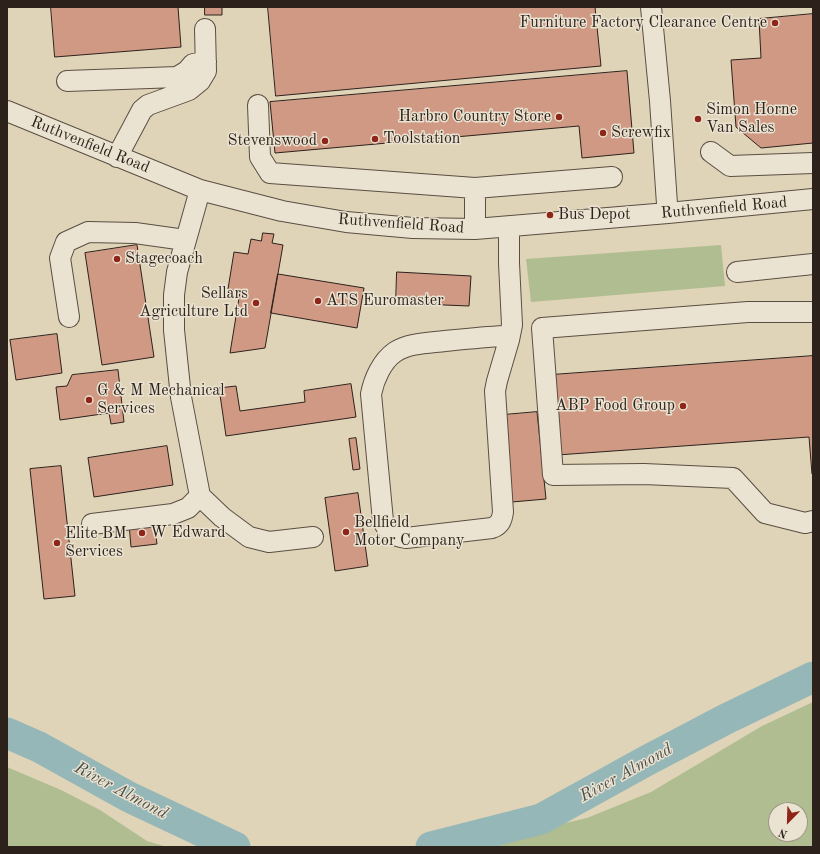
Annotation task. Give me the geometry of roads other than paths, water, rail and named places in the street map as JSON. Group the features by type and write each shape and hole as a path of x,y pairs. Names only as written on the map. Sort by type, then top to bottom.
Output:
{"street":[{"path":"651,7 660,101 668,213"},
{"path":"117,157 142,110 148,105 188,90 200,81 206,71 204,29"},
{"path":"67,81 177,77 188,71 193,64 206,62"},
{"path":"258,105 260,157 270,173 475,188 612,177"},
{"name":"Ruthvenfield Road","path":"7,111 200,190 282,212 346,222 413,228 475,229 813,199"},
{"path":"711,152 730,166 813,163"},
{"path":"475,188 475,229"},
{"path":"200,190 177,272 174,295 174,330 181,397 200,496 222,517 249,537 269,542 313,537"},
{"path":"509,227 512,324 510,334 497,380 495,391 503,512 502,519 500,523 492,528 406,538 395,535 390,532 383,521 370,394 379,371 394,353 403,348 418,344 504,336 510,334"},
{"path":"69,317 60,258 66,242 88,232 135,233 185,240"},
{"path":"738,272 813,264"},
{"path":"813,312 748,312 542,328 553,476 644,474 733,478 765,512 805,523 813,522"},
{"path":"92,524 173,514 188,508 200,496"}],"waterway":[{"name":"River Almond","path":"431,847 541,819 726,719 813,677"},
{"name":"River Almond","path":"7,733 39,747 129,797 235,847"}],"place":[{"name":"Furniture Factory Clearance Centre","path":"775,23"},
{"name":"Harbro Country Store","path":"559,117"},
{"name":"Simon Horne Van Sales","path":"698,119"},
{"name":"Screwfix","path":"603,133"},
{"name":"Toolstation","path":"375,139"},
{"name":"Stevenswood","path":"325,141"},
{"name":"Bus Depot","path":"550,215"},
{"name":"Stagecoach","path":"117,259"},
{"name":"ATS Euromaster","path":"318,301"},
{"name":"Sellars Agriculture Ltd","path":"256,303"},
{"name":"G & M Mechanical Services","path":"89,400"},
{"name":"ABP Food Group","path":"683,406"},
{"name":"Bellfield Motor Company","path":"346,532"},
{"name":"W Edward","path":"142,533"},
{"name":"Elite BM Services","path":"57,543"}]}
